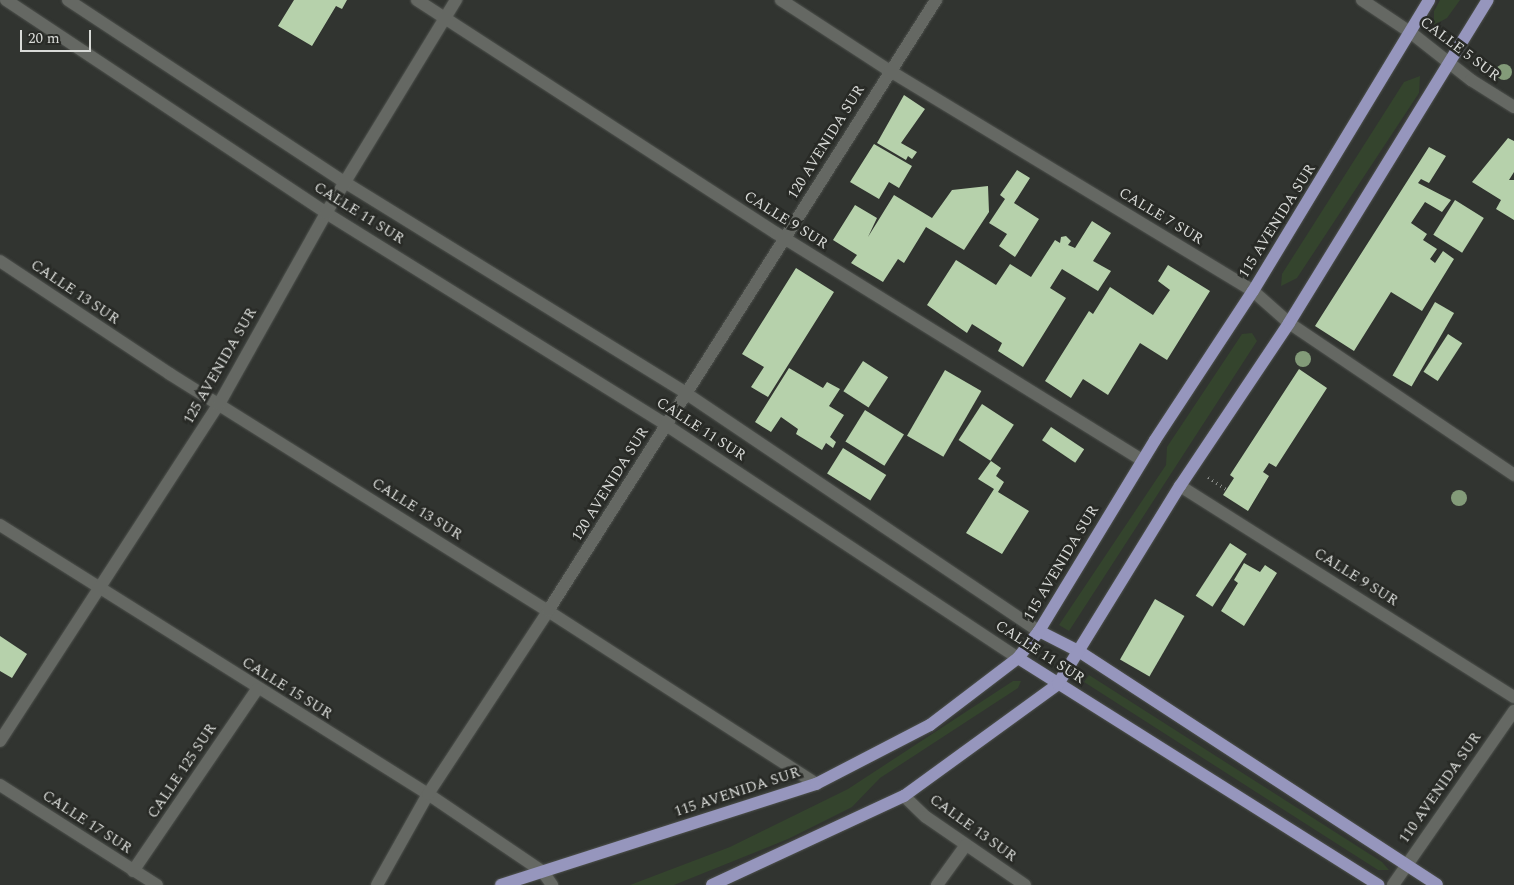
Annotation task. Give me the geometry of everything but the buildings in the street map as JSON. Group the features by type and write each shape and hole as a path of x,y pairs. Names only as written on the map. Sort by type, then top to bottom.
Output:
{"main road":[{"name":"115 AVENIDA SUR","path":"501,885 816,784 930,725 1018,658 1039,631 1142,460 1253,292 1429,0"},
{"path":"712,885 826,835 904,796 1058,684 1080,652 1180,486 1289,323 1488,0"},
{"name":"CALLE 11 SUR","path":"1039,631 1080,652 1437,885"},
{"name":"CALLE 11 SUR","path":"1018,658 1379,885"}],"street":[{"name":"CALLE 11 SUR","path":"6,0 326,213 666,425 1018,658"},
{"name":"CALLE 11 SUR","path":"68,0 346,183 687,394 1039,631"},
{"name":"CALLE 9 SUR","path":"417,0 785,239 1142,460"},
{"name":"125 AVENIDA SUR","path":"0,741 219,404 326,213 456,0"},
{"name":"CALLE 7 SUR","path":"781,0 890,71 1253,292 1289,323 1514,475"},
{"name":"120 AVENIDA SUR","path":"377,885 428,794 687,394 936,0"},
{"name":"CALLE 5 SUR","path":"1362,0 1410,32 1449,64 1514,106"},
{"name":"CALLE 13 SUR","path":"0,261 219,404 548,611 816,784"},
{"name":"CALLE 9 SUR","path":"1180,486 1514,697"},
{"name":"CALLE 15 SUR","path":"0,525 257,689 428,794 543,872 552,885"},
{"name":"CALLE 125 SUR","path":"133,871 257,689"},
{"name":"110 AVENIDA SUR","path":"1393,885 1514,711"},
{"name":"CALLE 17 SUR","path":"0,784 157,885"},
{"name":"CALLE 13 SUR","path":"904,796 926,816 1025,885"},
{"path":"937,885 966,845"}],"path":[{"path":"1215,482 1226,490"}],"green space":[{"path":"1440,0 1460,0 1447,18 1434,25 1434,11"},
{"path":"1420,76 1419,93 1297,278 1281,286 1282,274 1404,82"},
{"path":"1252,333 1257,341 1069,631 1059,625 1166,465 1167,447 1242,334"},
{"path":"1089,675 1382,862 1389,870 1378,870 1084,682"},
{"path":"1013,681 1021,681 1018,688 880,778 852,807 788,839 674,885 630,885 730,847 848,789"}]}
